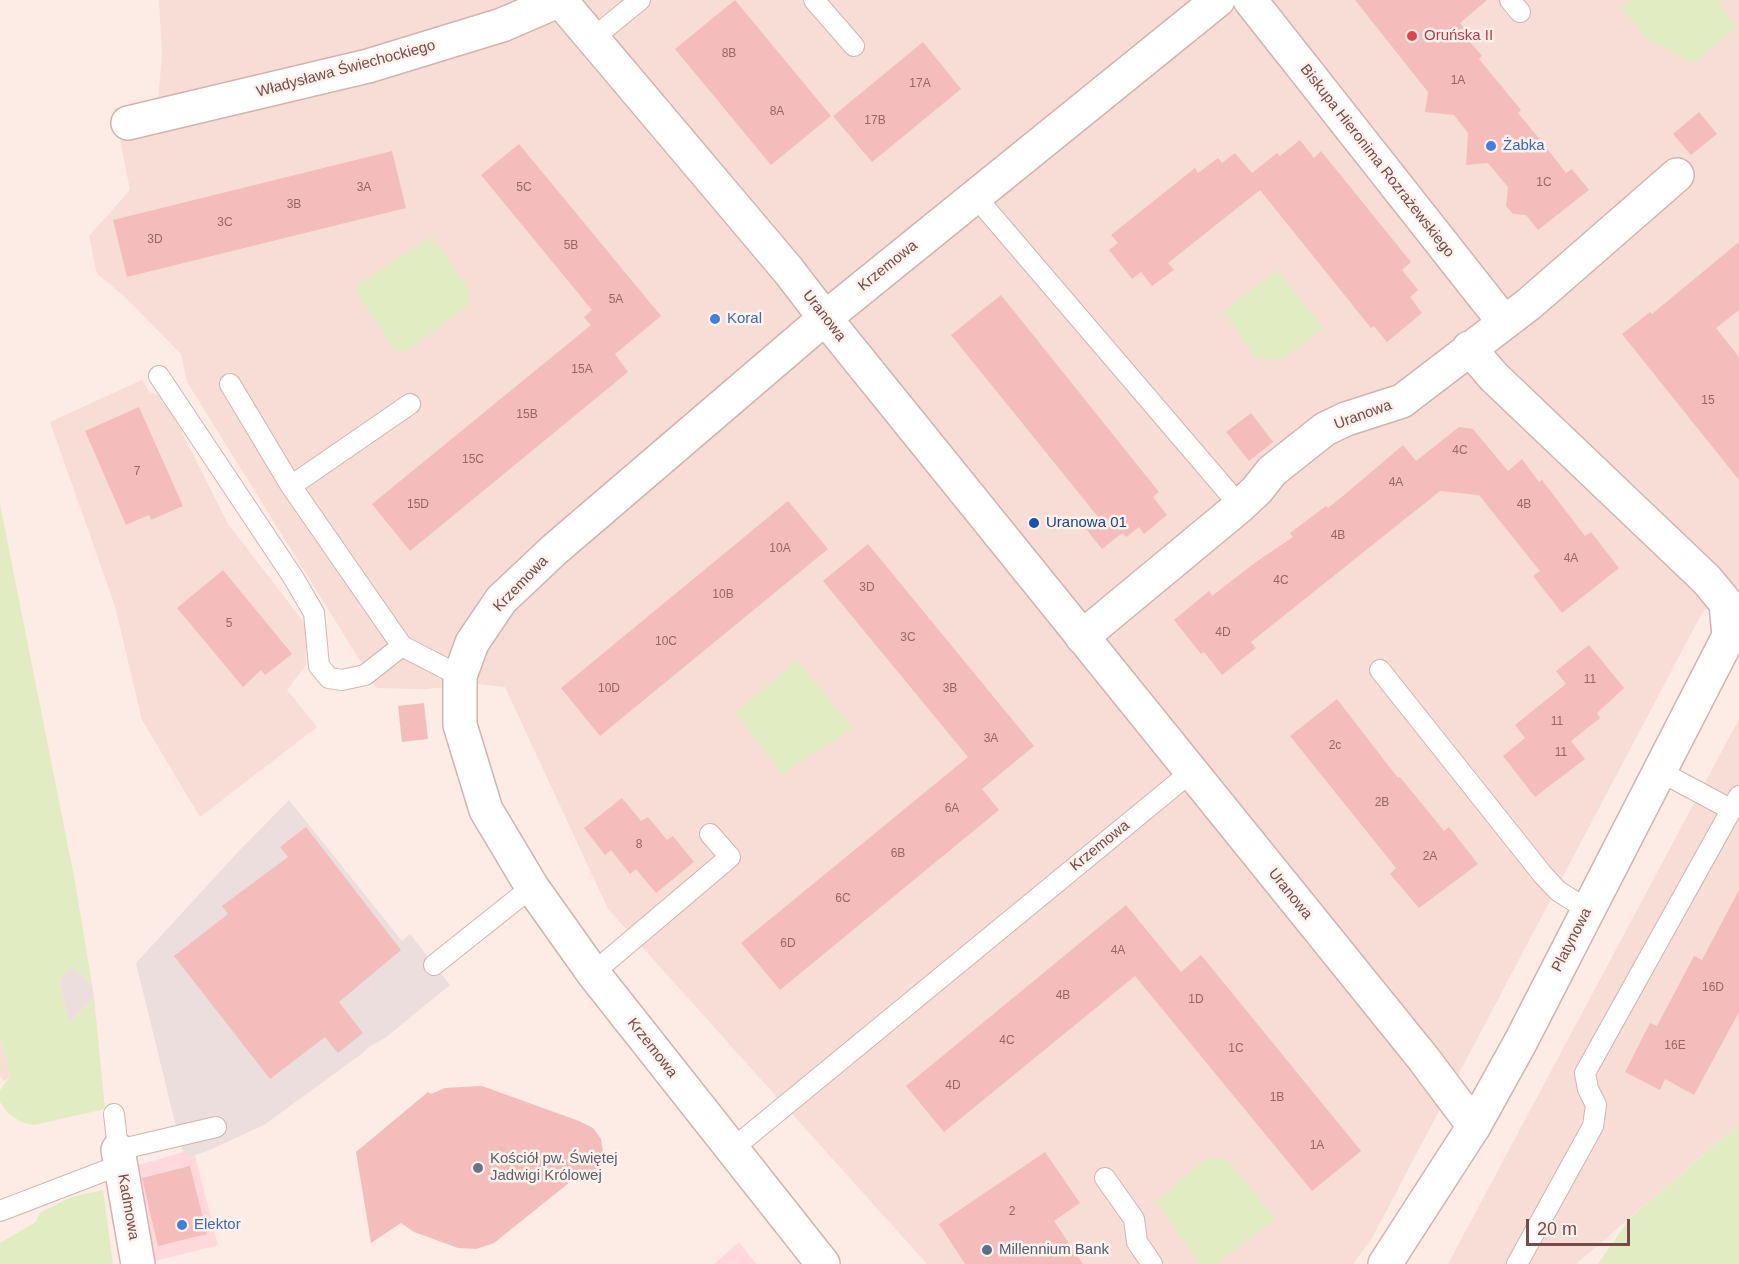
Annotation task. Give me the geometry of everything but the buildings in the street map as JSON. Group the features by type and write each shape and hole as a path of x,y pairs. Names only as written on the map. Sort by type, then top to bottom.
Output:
{"street":[{"name":"Uranowa","path":"560,0 788,270 1423,1058 1474,1125"},
{"name":"Władysława Świechockiego","path":"128,123 368,66 502,25 560,0"},
{"name":"Krzemowa","path":"823,1264 593,973 532,886 486,810 460,725 460,676 472,643 501,600 554,550 825,318 1218,0"},
{"name":"Biskupa Hieronima Rozrażewskiego","path":"1250,0 1504,322"},
{"name":"Uranowa","path":"1082,637 1240,506 1272,471 1325,429 1346,419 1402,400 1528,304 1677,175"},
{"path":"1469,348 1494,377 1707,580 1732,598"},
{"name":"Platynowa","path":"1385,1264 1474,1125 1520,1043 1729,636 1732,598"},
{"name":"Kadmowa","path":"119,1157 138,1264"}],"lane":[{"path":"592,39 640,0"},
{"path":"813,0 854,46"},
{"path":"975,196 1240,506"},
{"path":"159,376 293,577 314,613 319,666 329,678 342,680 364,675 402,646"},
{"path":"230,384 291,486 402,646 460,676"},
{"path":"291,486 410,404"},
{"path":"1380,670 1543,875 1558,891 1588,910"},
{"name":"Krzemowa","path":"731,1150 1191,772"},
{"path":"1517,1264 1593,1126 1596,1105 1588,1089 1585,1073 1735,803 1661,772"},
{"path":"593,973 730,856 710,834"},
{"path":"434,965 532,886"},
{"path":"114,1114 119,1157"},
{"path":"0,1211 119,1157 216,1127"},
{"path":"1105,1178 1134,1219 1137,1242 1152,1264"}],"shaded area":[{"path":"159,0 1739,0 1739,589 1733,584 1702,613 1372,1238 1353,1264 927,1264 608,909 505,687 478,684 425,689 377,688 187,382 181,354 125,297 97,274 89,236 130,190 114,108 158,103 162,54"},
{"path":"142,380 149,392 164,397 228,524 306,625 306,665 287,690 317,727 200,817 142,720 115,606 50,422"},
{"path":"1739,719 1739,1124 1576,1264 1448,1264"},
{"path":"289,800 402,941 410,934 450,985 385,1038 370,1046 264,1125 187,1158 181,1147 136,963"},
{"path":"72,966 92,985 94,997 69,1023 59,980"},
{"path":"0,1039 10,1077 4,1081 0,1076"},
{"path":"184,1152 187,1158 195,1155 218,1245 154,1261 131,1167"},
{"path":"739,1242 756,1264 714,1264"}],"green space":[{"path":"1630,0 1721,0 1718,4 1737,27 1693,63 1647,39 1621,8"},
{"path":"434,238 469,289 469,305 407,351 395,351 359,297 357,285 425,240"},
{"path":"1277,270 1324,328 1283,359 1256,359 1223,311"},
{"path":"0,504 76,887 92,985 72,966 59,980 69,1023 94,997 105,1109 34,1125 21,1122 8,1113 0,1102 0,1090 10,1077 0,1039"},
{"path":"797,660 853,728 782,774 735,713"},
{"path":"1739,1124 1739,1264 1598,1264 1630,1218"},
{"path":"1206,1159 1227,1159 1276,1219 1216,1264 1199,1264 1156,1201"},
{"path":"103,1190 113,1264 0,1264 0,1243 36,1222 39,1213 72,1197"}],"place":[{"name":"Oruńska II","path":"1412,36"},
{"name":"Żabka","path":"1491,146"},
{"name":"Koral","path":"715,319"},
{"name":"Uranowa 01","path":"1034,523"},
{"name":"Kościół pw. Świętej Jadwigi Królowej","path":"478,1168"},
{"name":"Elektor","path":"182,1225"},
{"name":"Millennium Bank","path":"987,1250"}]}
